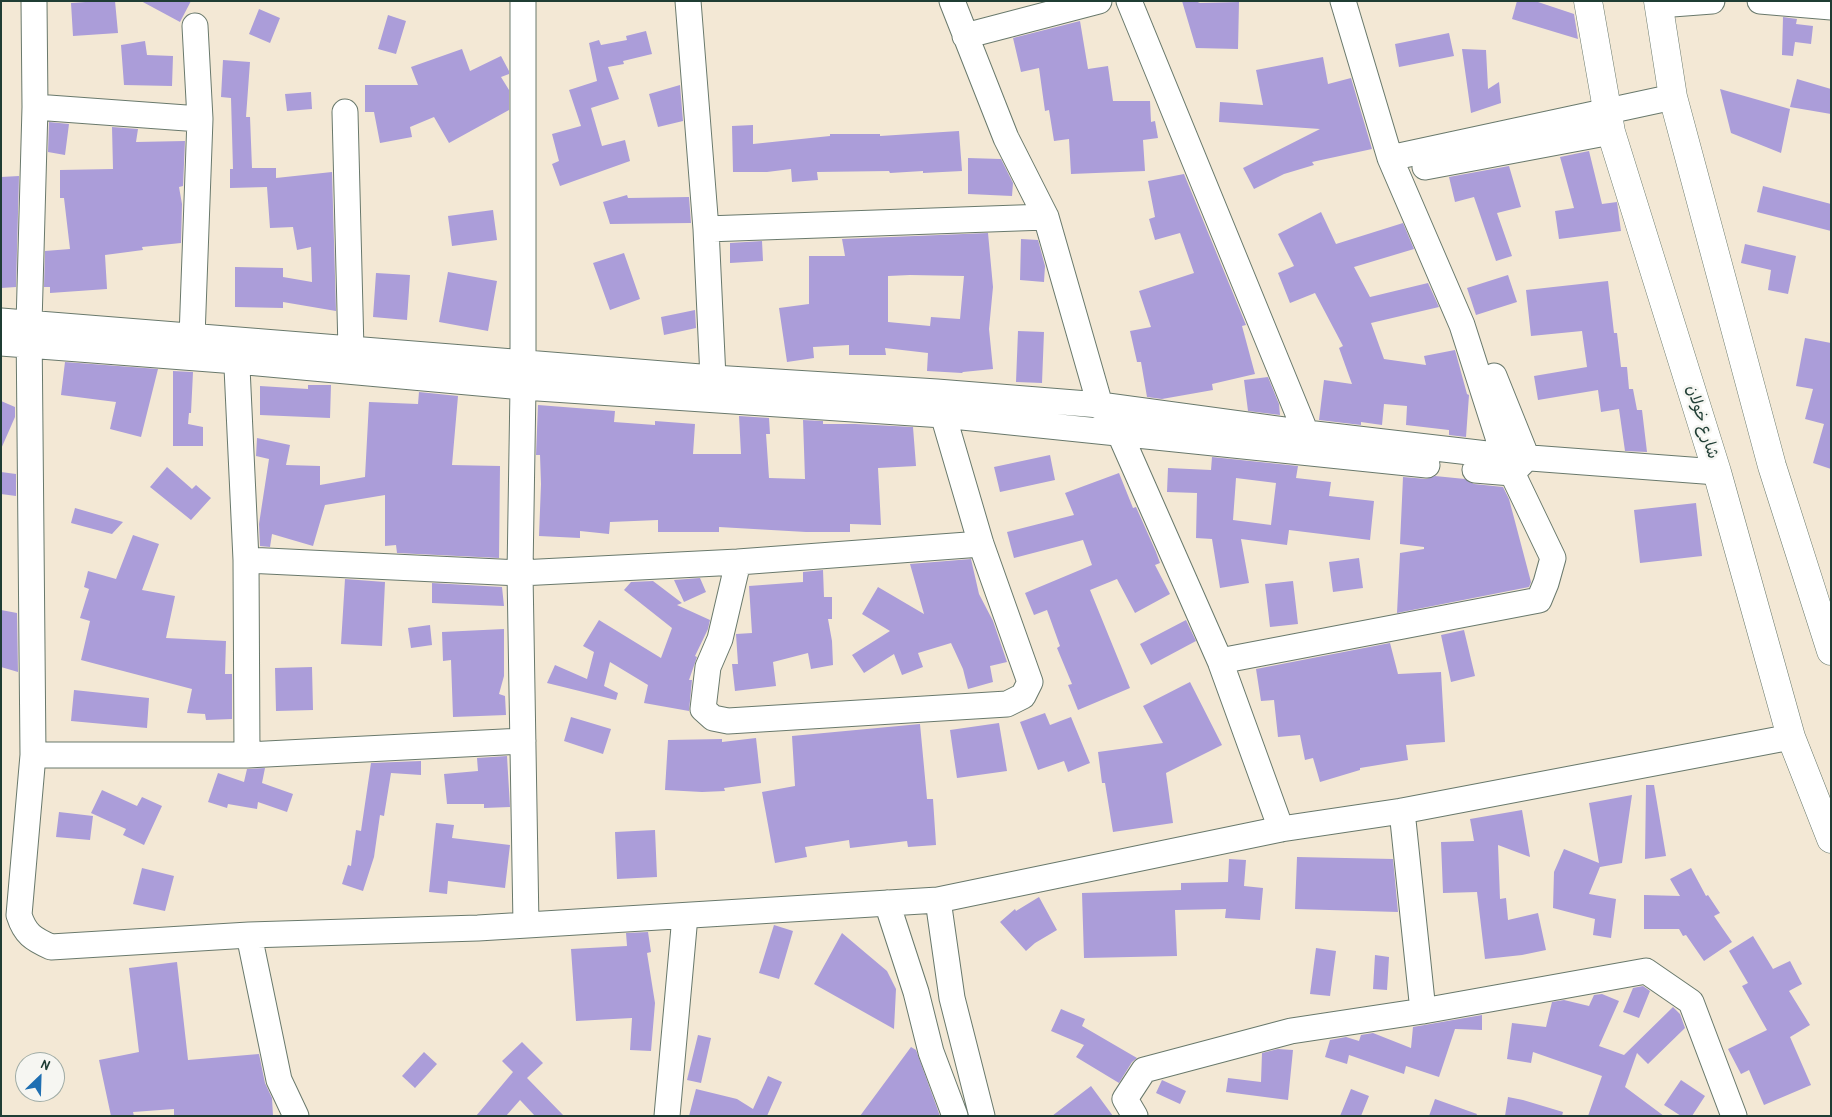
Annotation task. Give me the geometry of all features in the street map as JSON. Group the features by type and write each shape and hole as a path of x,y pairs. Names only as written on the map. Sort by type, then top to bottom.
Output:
{"main road":[{"name":"شارع خولان","path":"1588,1 1610,121 1717,472 1792,737 1831,839"},
{"path":"1659,3 1673,97 1772,466 1831,651"}],"street":[{"path":"34,1 35,107 29,335 33,755 19,915 23,927 34,939 51,947 250,935 526,925 938,900 1281,829 1402,811 1792,737"},
{"path":"523,1 523,375 520,573 526,925"},
{"path":"688,1 706,229 713,378"},
{"path":"952,1 1006,138 1046,217 1100,405 1119,432 1220,661 1281,829"},
{"path":"965,36 1099,1"},
{"path":"1129,1 1306,433"},
{"path":"1220,661 1539,600 1553,558 1514,463 1462,325 1390,158 1343,1"},
{"path":"1659,3 1712,1"},
{"path":"1760,1 1831,7"},
{"path":"192,337 200,119 195,26"},
{"path":"1514,463 1412,169 1610,121 1673,97"},
{"path":"35,107 200,119"},
{"path":"345,112 351,350"},
{"path":"1390,158 1610,121"},
{"path":"706,229 1046,217"},
{"path":"1,321 29,335 523,375 940,404 1100,405 1514,463"},
{"path":"1,343 29,335 192,337 236,351 351,350 523,375 713,378 940,404 1119,432 1514,463 1717,472"},
{"path":"236,351 246,560 246,755"},
{"path":"738,562 720,639 708,667 703,709 713,718 728,721 1007,704 1023,696 1030,682 981,544 940,404"},
{"path":"246,560 520,573 738,562 981,544"},
{"path":"33,755 246,755 523,741"},
{"path":"1402,811 1424,1011"},
{"path":"938,900 952,998 982,1116"},
{"path":"887,903 916,992 931,1052 955,1116"},
{"path":"667,1116 686,916"},
{"path":"250,935 279,1080 296,1116"},
{"path":"1135,1116 1125,1099 1144,1070 1291,1031 1424,1011 1646,971 1691,1002 1734,1116"}],"building":[{"path":"115,1 118,33 73,36 71,3"},
{"path":"141,1 191,1 180,22"},
{"path":"1182,1 1200,3 1239,2 1238,49 1196,48"},
{"path":"1517,1 1535,1 1574,14 1578,39 1512,19"},
{"path":"259,9 280,18 270,43 249,34"},
{"path":"388,15 406,21 396,54 378,49"},
{"path":"1783,17 1797,19 1796,24 1813,26 1811,44 1795,42 1793,56 1782,55"},
{"path":"1080,21 1088,69 1108,66 1113,101 1150,101 1151,122 1155,121 1158,138 1143,140 1145,171 1071,174 1069,139 1054,141 1049,110 1045,111 1039,68 1021,72 1013,38"},
{"path":"646,31 652,54 623,61 624,64 608,67 619,99 591,108 602,146 625,140 630,161 560,186 552,164 559,161 552,134 581,126 569,90 597,81 589,43 599,40 601,45 627,40 626,36"},
{"path":"1449,33 1454,56 1399,67 1395,44"},
{"path":"145,41 147,55 173,56 172,86 124,85 121,45"},
{"path":"462,49 470,71 501,56 509,71 509,74 501,77 509,90 509,110 449,143 434,117 410,127 412,137 380,143 374,112 365,112 365,85 418,85 411,67"},
{"path":"1462,49 1486,50 1488,89 1499,82 1501,103 1471,113"},
{"path":"1323,57 1328,84 1351,78 1372,149 1312,162 1314,165 1284,174 1254,189 1243,168 1320,129 1219,122 1220,102 1263,105 1256,70"},
{"path":"223,60 250,62 246,117 250,117 252,168 276,168 276,178 332,172 336,311 283,302 283,308 235,307 235,267 283,268 283,277 312,282 311,247 297,250 293,227 270,228 267,187 230,188 230,169 233,169 231,98 221,97"},
{"path":"1797,79 1831,89 1831,114 1790,107"},
{"path":"680,85 683,121 658,127 649,94"},
{"path":"1720,89 1790,109 1781,153 1731,133"},
{"path":"311,92 312,109 287,111 285,94"},
{"path":"49,122 69,124 65,155 48,152"},
{"path":"753,125 753,144 830,136 830,134 880,134 880,136 959,131 962,171 923,173 923,171 890,173 889,171 817,172 818,180 792,182 791,169 767,172 733,172 732,126"},
{"path":"112,127 138,129 136,142 185,141 183,186 179,187 182,204 181,243 142,247 143,250 105,255 107,289 50,293 50,287 44,287 45,251 70,249 64,198 60,198 60,170 113,169"},
{"path":"1589,151 1602,204 1617,202 1621,231 1559,239 1555,211 1574,208 1560,157"},
{"path":"968,158 1001,159 1013,183 1012,196 968,194"},
{"path":"1509,166 1521,207 1497,213 1512,256 1496,261 1474,197 1455,202 1449,177"},
{"path":"1184,174 1246,325 1242,326 1255,374 1212,384 1213,390 1162,399 1147,397 1141,362 1137,362 1130,331 1151,327 1139,291 1194,273 1180,233 1155,240 1149,219 1155,217 1148,181"},
{"path":"19,176 16,287 1,288 1,177"},
{"path":"1763,186 1831,204 1831,231 1757,212"},
{"path":"627,195 628,198 689,197 691,223 610,224 603,202"},
{"path":"493,210 497,240 452,246 448,216"},
{"path":"1321,212 1336,244 1403,223 1414,249 1354,267 1370,297 1428,283 1439,307 1371,323 1384,359 1426,365 1424,356 1455,350 1467,394 1469,395 1466,437 1449,435 1449,430 1406,425 1407,406 1384,404 1382,425 1361,422 1361,425 1319,420 1324,380 1352,384 1339,348 1343,346 1315,293 1290,303 1278,273 1294,266 1278,234"},
{"path":"988,233 993,287 989,329 993,369 962,373 927,371 928,353 885,348 886,355 849,355 849,345 813,347 814,358 787,362 779,308 809,304 809,256 845,256 842,239","holes":["888,276 964,276 960,319 931,317 930,326 888,322"]},
{"path":"1021,239 1038,240 1045,266 1044,282 1020,280"},
{"path":"762,241 763,261 730,263 730,243"},
{"path":"1745,244 1796,256 1788,294 1768,290 1771,270 1741,263"},
{"path":"624,253 640,299 610,310 593,263"},
{"path":"448,272 497,281 488,331 439,322"},
{"path":"376,273 410,275 407,320 373,317"},
{"path":"1508,275 1517,302 1476,315 1467,288"},
{"path":"1608,281 1614,333 1617,333 1621,367 1627,367 1629,389 1633,389 1637,410 1642,410 1647,452 1625,451 1619,409 1601,412 1598,390 1538,400 1534,376 1587,367 1582,331 1531,336 1526,290"},
{"path":"695,310 696,328 664,335 661,317"},
{"path":"1018,331 1044,332 1042,383 1016,382"},
{"path":"1805,338 1831,343 1831,469 1813,463 1824,424 1805,419 1813,389 1796,386"},
{"path":"65,362 158,369 141,437 110,429 116,402 61,395"},
{"path":"173,371 193,372 191,413 189,413 188,424 203,427 203,446 173,446"},
{"path":"1268,377 1279,404 1280,415 1248,411 1244,380"},
{"path":"308,385 331,385 330,418 260,415 260,386 308,389"},
{"path":"419,392 458,396 452,465 500,466 499,558 397,553 396,545 385,546 385,495 325,505 313,546 272,534 270,547 260,546 259,524 269,459 256,456 257,438 290,445 286,465 320,466 320,485 365,477 369,402 418,404"},
{"path":"1,401 15,407 15,417 1,449"},
{"path":"538,405 615,411 614,422 655,425 655,421 695,424 693,454 741,454 739,416 769,418 770,434 766,434 769,478 805,479 803,420 823,421 823,424 913,427 916,466 878,468 881,525 850,524 850,532 806,532 719,527 719,532 658,532 658,520 610,522 609,534 580,531 580,538 539,536 541,484 540,455 536,455"},
{"path":"1050,455 1055,480 1000,492 994,467"},
{"path":"1212,457 1298,466 1296,478 1331,482 1329,496 1374,501 1370,540 1289,530 1287,545 1241,539 1249,583 1220,588 1212,539 1196,538 1197,493 1167,492 1168,468 1211,470","holes":["1236,478 1276,483 1271,525 1233,520"]},
{"path":"167,467 192,489 196,485 211,498 191,520 150,487"},
{"path":"1,472 16,474 16,496 1,494"},
{"path":"1119,473 1133,508 1136,507 1156,552 1160,563 1155,565 1170,594 1135,613 1117,579 1090,590 1130,688 1078,710 1068,685 1072,684 1057,648 1060,646 1047,610 1034,615 1025,593 1092,565 1083,540 1014,558 1007,532 1074,515 1065,493"},
{"path":"1435,476 1465,479 1474,484 1503,487 1509,499 1531,582 1529,587 1397,613 1400,553 1424,549 1424,547 1400,544 1403,477 1426,479"},
{"path":"1696,503 1702,556 1640,563 1634,510"},
{"path":"75,508 123,522 112,534 71,523"},
{"path":"133,535 159,544 142,590 175,596 166,638 226,641 225,674 232,674 232,719 206,720 205,714 187,713 192,689 81,660 90,621 80,618 89,589 84,587 88,571 116,579"},
{"path":"1359,558 1363,588 1333,592 1329,562"},
{"path":"971,559 979,594 993,621 1007,662 990,666 993,682 968,689 963,669 951,643 918,653 923,667 902,675 894,654 864,673 852,655 890,631 862,614 878,587 924,614 910,564"},
{"path":"823,570 824,597 832,597 832,619 828,619 832,641 833,665 811,669 808,653 773,662 776,686 735,691 732,664 738,664 736,634 752,633 749,586 803,582 803,572"},
{"path":"700,578 706,592 684,602 674,580"},
{"path":"345,579 385,582 382,646 341,644"},
{"path":"653,581 682,603 677,605 710,620 708,629 695,656 697,657 689,680 692,680 689,711 644,703 648,685 610,662 604,686 618,693 616,700 547,683 555,665 587,679 594,652 583,646 599,620 661,658 672,628 624,590 631,582"},
{"path":"1293,581 1298,624 1270,627 1265,584"},
{"path":"432,583 502,587 504,606 432,603"},
{"path":"1,610 17,613 18,672 1,667"},
{"path":"1186,620 1196,641 1151,665 1140,644"},
{"path":"430,625 432,645 411,648 408,628"},
{"path":"504,629 504,676 499,694 505,696 506,715 453,717 451,660 443,661 442,632"},
{"path":"1464,630 1475,676 1451,682 1441,635"},
{"path":"1390,643 1398,674 1441,672 1445,742 1406,745 1408,760 1360,768 1360,770 1320,782 1313,758 1305,760 1300,735 1278,737 1274,700 1261,701 1256,669"},
{"path":"312,667 313,710 276,711 275,668"},
{"path":"1190,682 1222,745 1166,773 1173,823 1113,832 1105,783 1102,783 1098,752 1163,743 1143,706"},
{"path":"74,690 149,698 147,728 71,721"},
{"path":"1045,713 1050,725 1071,717 1090,763 1068,772 1064,761 1038,770 1020,722"},
{"path":"571,717 611,729 603,754 564,741"},
{"path":"999,723 1007,771 957,778 950,730"},
{"path":"920,724 927,799 933,799 936,845 908,847 907,841 850,848 849,840 805,847 807,857 775,863 762,792 795,786 792,736"},
{"path":"756,738 761,783 724,788 725,791 665,790 668,740 722,739 722,742"},
{"path":"507,756 510,807 484,808 484,804 447,804 444,774 478,771 477,758"},
{"path":"421,761 421,775 391,773 384,816 380,815 374,857 363,891 342,884 348,865 351,866 356,830 361,831 371,763"},
{"path":"265,768 262,783 293,794 287,812 258,802 257,809 228,804 227,808 208,802 218,773 244,782 247,769"},
{"path":"1646,785 1654,785 1666,856 1645,859"},
{"path":"102,790 137,806 142,797 162,806 144,845 123,835 126,829 91,813"},
{"path":"1632,795 1622,863 1600,867 1589,894 1616,899 1611,938 1593,935 1595,919 1553,908 1554,872 1564,849 1599,863 1589,803"},
{"path":"1522,810 1530,857 1498,845 1500,899 1506,898 1508,920 1538,913 1546,950 1485,959 1477,892 1443,893 1441,842 1474,841 1470,819"},
{"path":"59,812 93,816 90,840 56,837"},
{"path":"436,823 454,825 452,838 510,845 505,888 448,881 447,894 429,892"},
{"path":"655,830 657,877 617,879 615,832"},
{"path":"1297,857 1393,859 1398,912 1295,909"},
{"path":"1229,859 1246,860 1244,886 1263,888 1260,920 1225,918 1226,909 1175,910 1177,956 1084,958 1082,893 1181,890 1181,883 1228,882"},
{"path":"142,868 174,876 165,911 133,904"},
{"path":"1691,868 1706,896 1708,895 1720,913 1714,916 1732,942 1704,961 1686,935 1683,936 1679,929 1644,929 1644,895 1680,896 1670,879"},
{"path":"1039,897 1057,930 1035,943 1026,951 1000,922 1015,909 1016,911"},
{"path":"774,925 793,931 779,979 759,973"},
{"path":"648,932 651,952 647,953 655,1003 651,1051 630,1050 632,1018 576,1021 571,949 627,946 626,933"},
{"path":"842,933 887,971 896,989 894,1029 814,984"},
{"path":"1753,936 1773,969 1790,961 1802,984 1789,991 1810,1025 1790,1037 1811,1085 1764,1105 1749,1070 1741,1074 1728,1049 1767,1030 1742,986 1748,983 1729,951"},
{"path":"1316,948 1336,951 1330,996 1310,994"},
{"path":"1375,955 1389,957 1387,990 1373,989"},
{"path":"177,962 188,1060 259,1054 265,1083 272,1098 273,1116 174,1116 174,1109 133,1112 134,1116 111,1116 99,1060 139,1052 129,968"},
{"path":"1643,986 1650,991 1639,1018 1623,1012 1633,988"},
{"path":"1602,994 1619,1001 1599,1046 1624,1055 1673,1007 1680,1014 1685,1028 1648,1064 1637,1053 1625,1087 1664,1116 1588,1116 1602,1076 1533,1052 1531,1063 1507,1059 1512,1023 1546,1027 1552,1002 1564,1000 1589,1006 1594,995"},
{"path":"1061,1009 1085,1019 1082,1026 1137,1058 1132,1062 1119,1083 1076,1057 1084,1045 1051,1031"},
{"path":"1482,1015 1482,1030 1455,1029 1439,1077 1406,1066 1404,1074 1349,1055 1347,1064 1325,1057 1330,1040 1346,1037 1359,1041 1361,1035 1373,1033 1411,1048 1413,1027"},
{"path":"698,1035 711,1038 701,1083 687,1080"},
{"path":"522,1042 543,1063 527,1078 564,1116 535,1116 520,1100 506,1116 476,1116 513,1072 502,1061"},
{"path":"911,1047 916,1050 940,1116 860,1116"},
{"path":"1278,1049 1293,1050 1288,1100 1226,1092 1228,1078 1261,1082 1262,1053"},
{"path":"424,1052 437,1064 415,1088 402,1076"},
{"path":"768,1076 782,1082 767,1116 689,1116 696,1089 737,1099 753,1109"},
{"path":"1162,1080 1186,1091 1180,1104 1156,1093"},
{"path":"1681,1080 1705,1096 1692,1116 1681,1116 1664,1105"},
{"path":"1091,1086 1113,1116 1052,1116"},
{"path":"1351,1089 1369,1096 1361,1116 1340,1116"},
{"path":"1508,1097 1563,1112 1562,1116 1505,1116"},
{"path":"1435,1099 1477,1114 1476,1116 1429,1116"}]}
